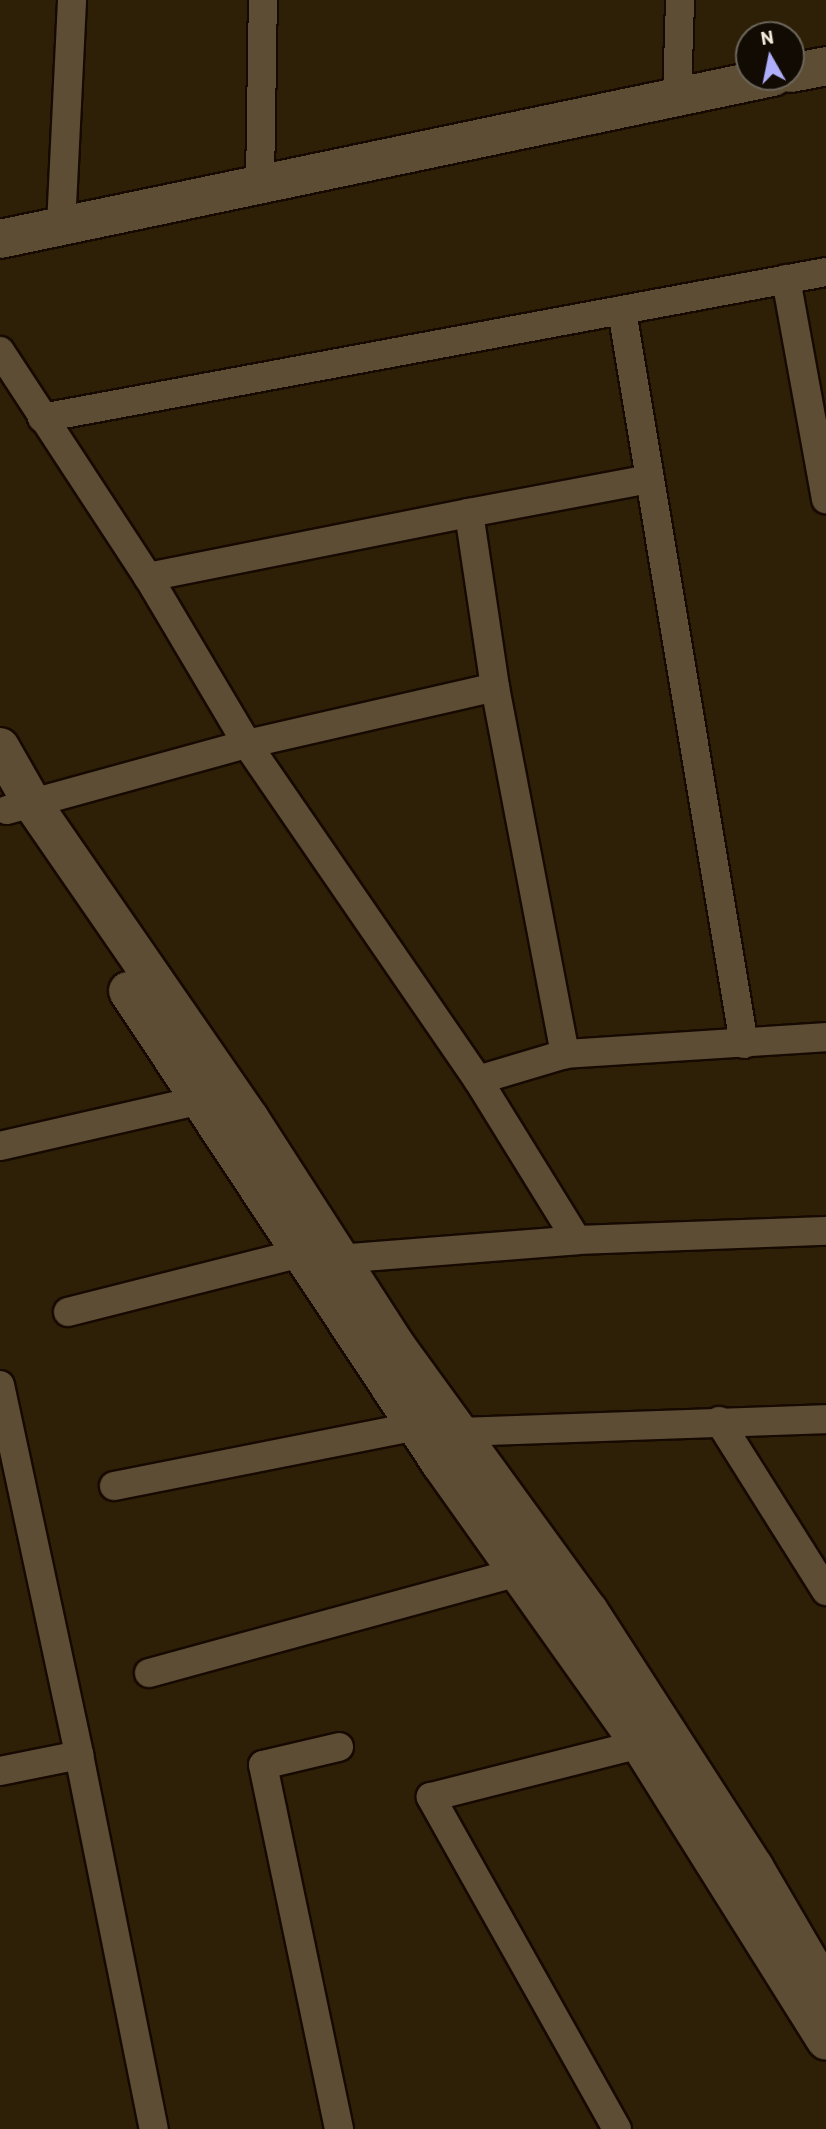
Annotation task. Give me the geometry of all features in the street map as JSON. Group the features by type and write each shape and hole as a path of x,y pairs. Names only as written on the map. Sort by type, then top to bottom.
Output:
{"street":[{"path":"61,226 72,0"},
{"path":"260,184 263,0"},
{"path":"677,97 680,0"},
{"path":"805,70 826,66"},
{"path":"0,239 735,85"},
{"path":"42,418 826,272"},
{"path":"786,279 826,499"},
{"path":"622,311 744,1044"},
{"path":"0,351 148,577 247,744 478,1080 577,1240"},
{"path":"148,577 649,479"},
{"path":"469,513 495,687 565,1054"},
{"path":"9,785 247,744 495,687"},
{"path":"9,785 201,1100 338,1259 458,1432 521,1512 663,1724 826,1990"},
{"path":"9,785 276,1187 302,1253 416,1426 640,1744 826,2042"},
{"path":"478,1080 565,1054 826,1037"},
{"path":"0,1146 201,1100"},
{"path":"338,1259 577,1240 826,1231"},
{"path":"68,1312 302,1253"},
{"path":"0,1385 79,1755 154,2129"},
{"path":"458,1432 826,1419"},
{"path":"719,1421 826,1591"},
{"path":"114,1486 416,1426"},
{"path":"149,1673 518,1572"},
{"path":"617,2129 431,1797 640,1744"},
{"path":"339,1747 263,1765 339,2129"},
{"path":"0,1771 79,1755"}]}
